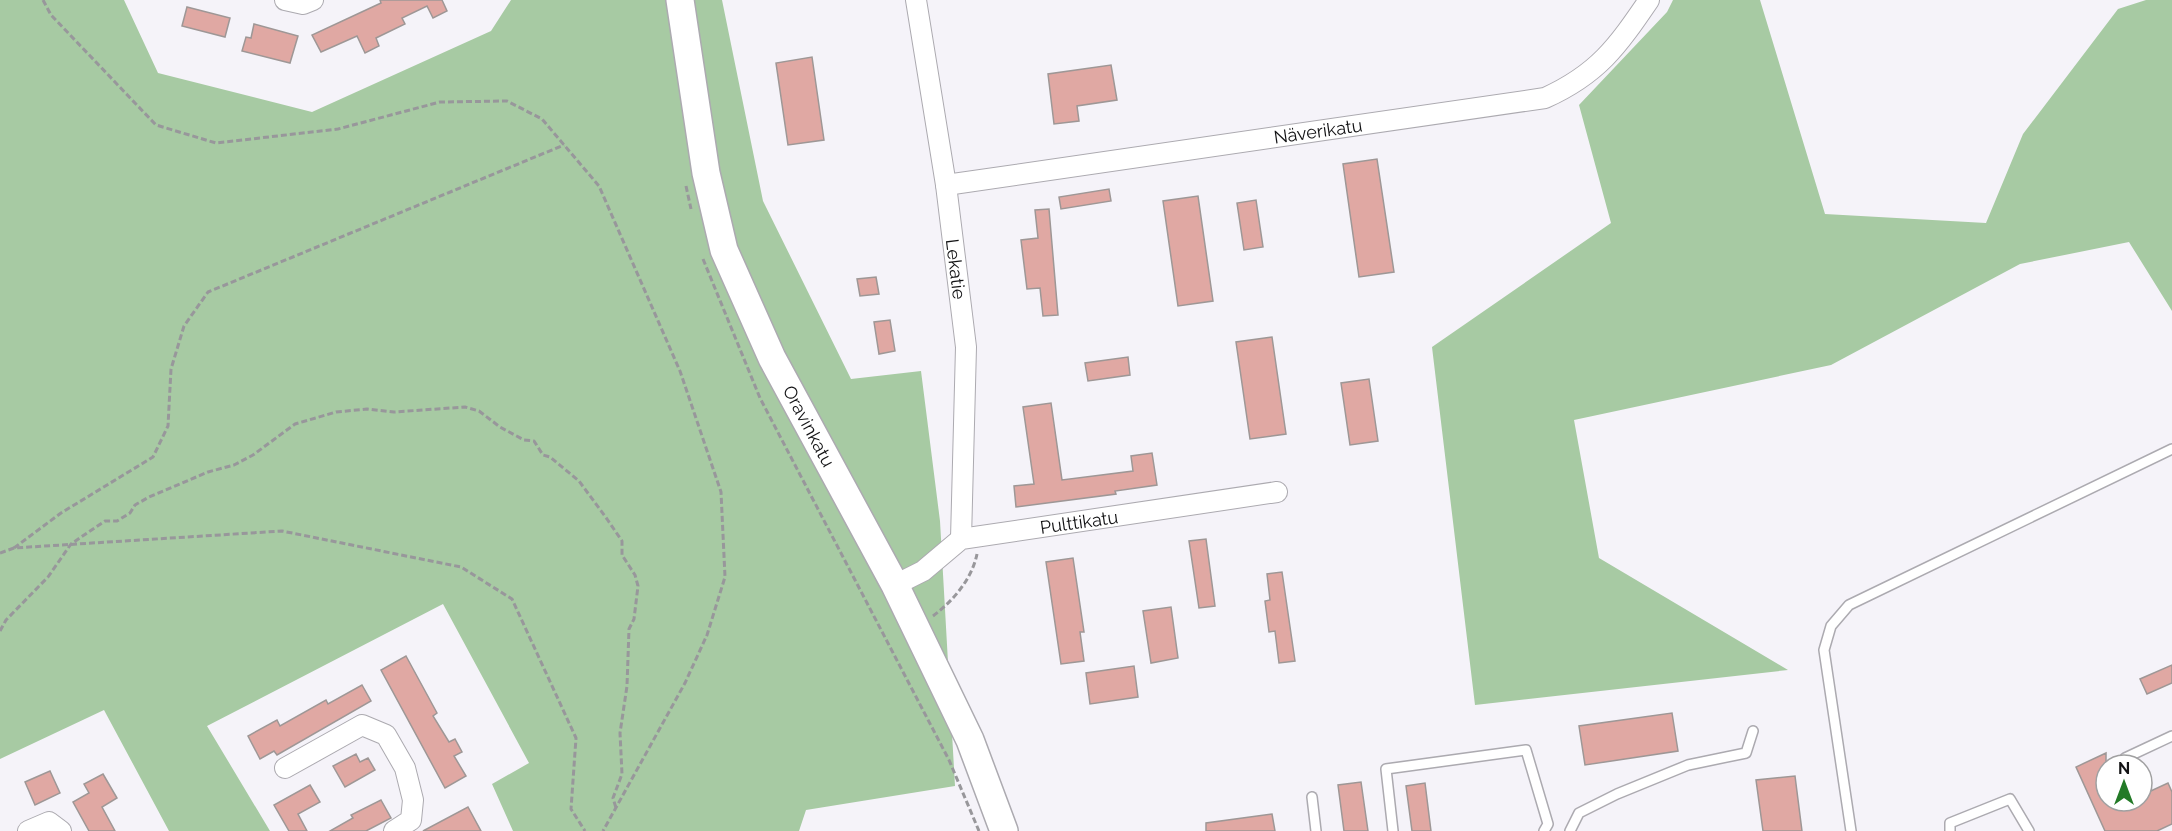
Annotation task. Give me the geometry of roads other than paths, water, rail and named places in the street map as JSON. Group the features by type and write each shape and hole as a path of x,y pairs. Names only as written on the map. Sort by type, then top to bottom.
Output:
{"street":[{"path":"285,0 303,4 313,0"},
{"name":"Oravinkatu","path":"680,0 706,173 724,250 772,358 916,627 970,740 1005,831"},
{"name":"Lekatie","path":"916,0 946,185 966,347 969,538"},
{"name":"Näverikatu","path":"946,185 1545,98 1575,84 1601,64 1649,0"},
{"name":"Pulttikatu","path":"969,538 1277,492"},
{"path":"895,585 923,571 969,538"},
{"path":"285,768 362,725 386,735 405,768 413,800 411,820 394,831"},
{"path":"28,831 49,822 62,831"}],"lane":[{"path":"1851,831 1824,650 1832,626 1849,605 2172,449"},
{"path":"1570,831 1579,813 1617,794 1688,765 1746,753 1753,731"},
{"path":"2136,753 2172,736"},
{"path":"1393,831 1386,769 1526,750 1548,824 1544,831"},
{"path":"1312,797 1316,831"},
{"path":"1950,831 1950,823 2010,799 2029,831"}]}
